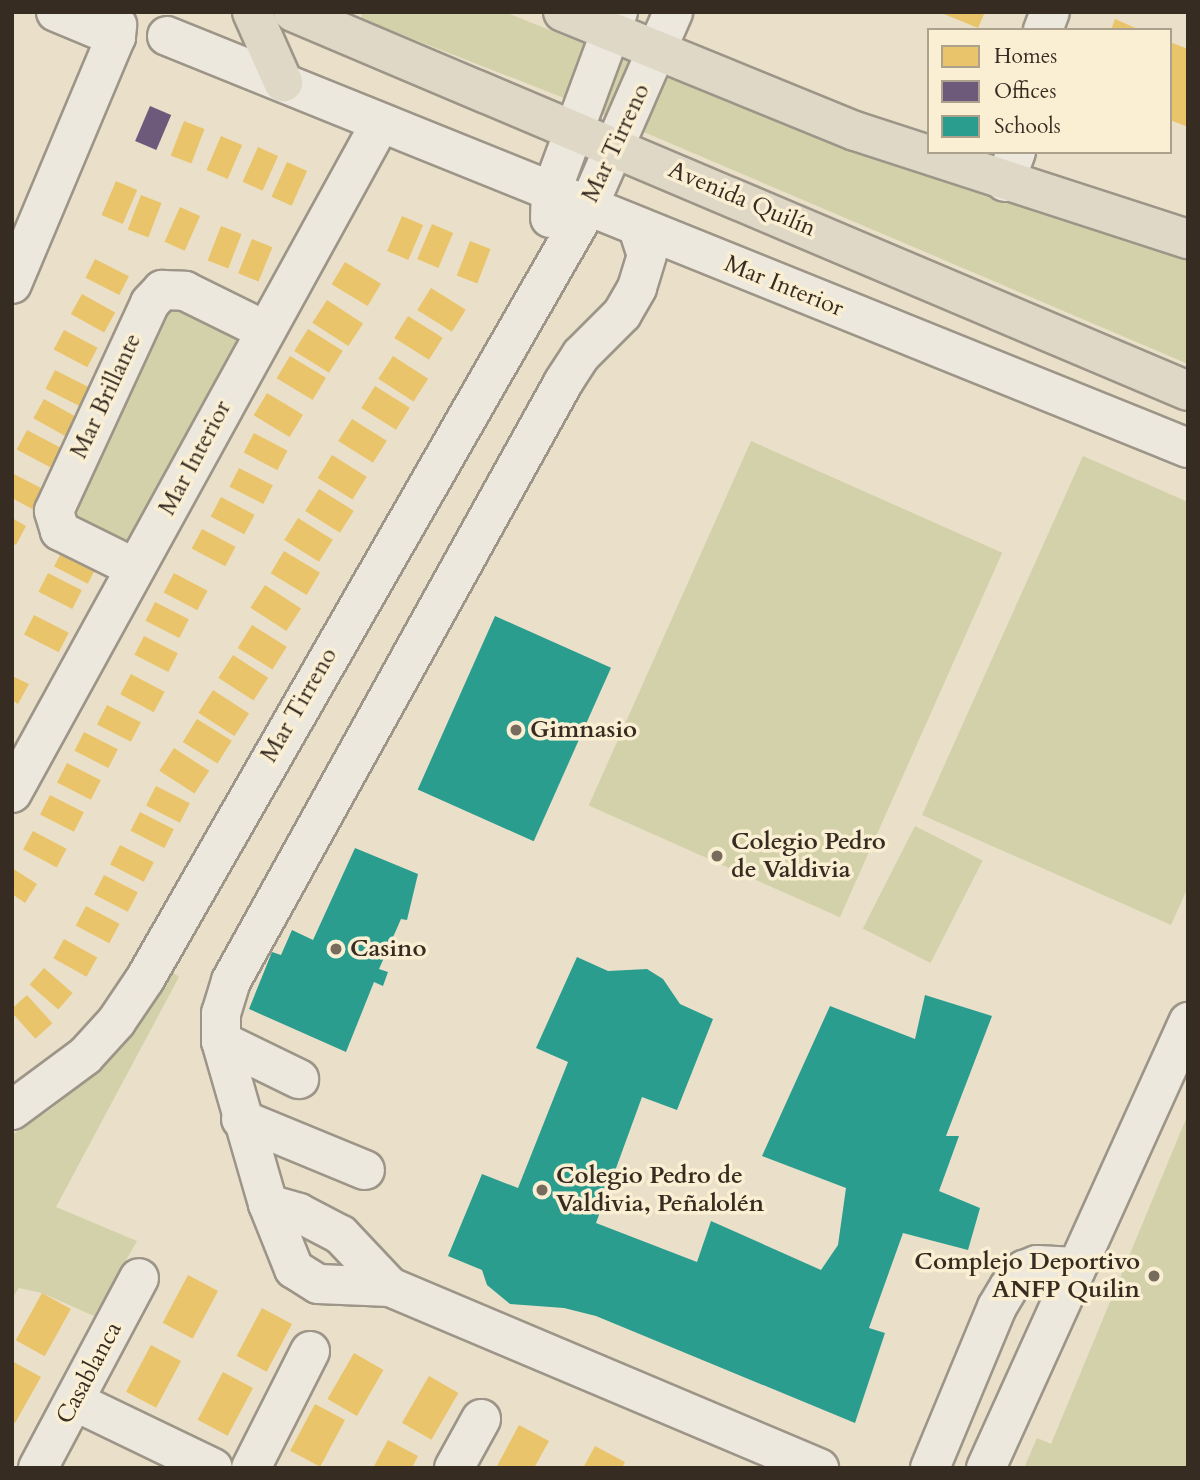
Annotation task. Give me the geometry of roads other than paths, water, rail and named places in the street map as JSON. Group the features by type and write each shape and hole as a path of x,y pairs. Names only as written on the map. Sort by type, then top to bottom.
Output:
{"main road":[{"path":"252,12 286,84"},
{"path":"563,12 614,22 657,52 927,146"},
{"name":"Avenida Quilín","path":"318,16 573,129 1188,391"},
{"path":"949,154 969,161 1011,167 1188,239"}],"street":[{"path":"12,284 22,231 109,25 56,12"},
{"name":"Mar Tirreno","path":"12,1110 85,1056 116,1022 145,979 549,269 587,207 616,147 673,12"},
{"name":"Mar Tirreno","path":"549,269 551,192 614,22"},
{"name":"Mar Interior","path":"167,36 1188,448"},
{"name":"Mar Interior","path":"12,793 264,330 380,124"},
{"path":"638,228 647,255 637,288 622,314 581,355 562,383 231,981 221,1013 221,1041 241,1119 268,1205 294,1269 318,1284 390,1287 818,1468"},
{"name":"Mar Brillante","path":"135,568 60,531 54,510 150,303 162,290 186,291 264,330"},
{"path":"986,1468 1188,1022"},
{"path":"221,1041 299,1079"},
{"path":"241,1119 365,1170"},
{"path":"268,1205 299,1213 341,1235 390,1287"},
{"path":"930,1468 997,1307 1009,1287 1024,1270 1037,1265 1056,1262 1076,1267"},
{"name":"Casablanca","path":"38,1468 139,1278"},
{"path":"251,1468 310,1351"},
{"path":"74,1401 213,1468"},
{"path":"454,1468 481,1419"}],"place":[{"name":"Gimnasio","path":"516,730"},
{"name":"Colegio Pedro de Valdivia","path":"717,856"},
{"name":"Casino","path":"336,949"},
{"name":"Colegio Pedro de Valdivia, Peñalolén","path":"542,1190"},
{"name":"Complejo Deportivo ANFP Quilin","path":"1154,1276"}]}
